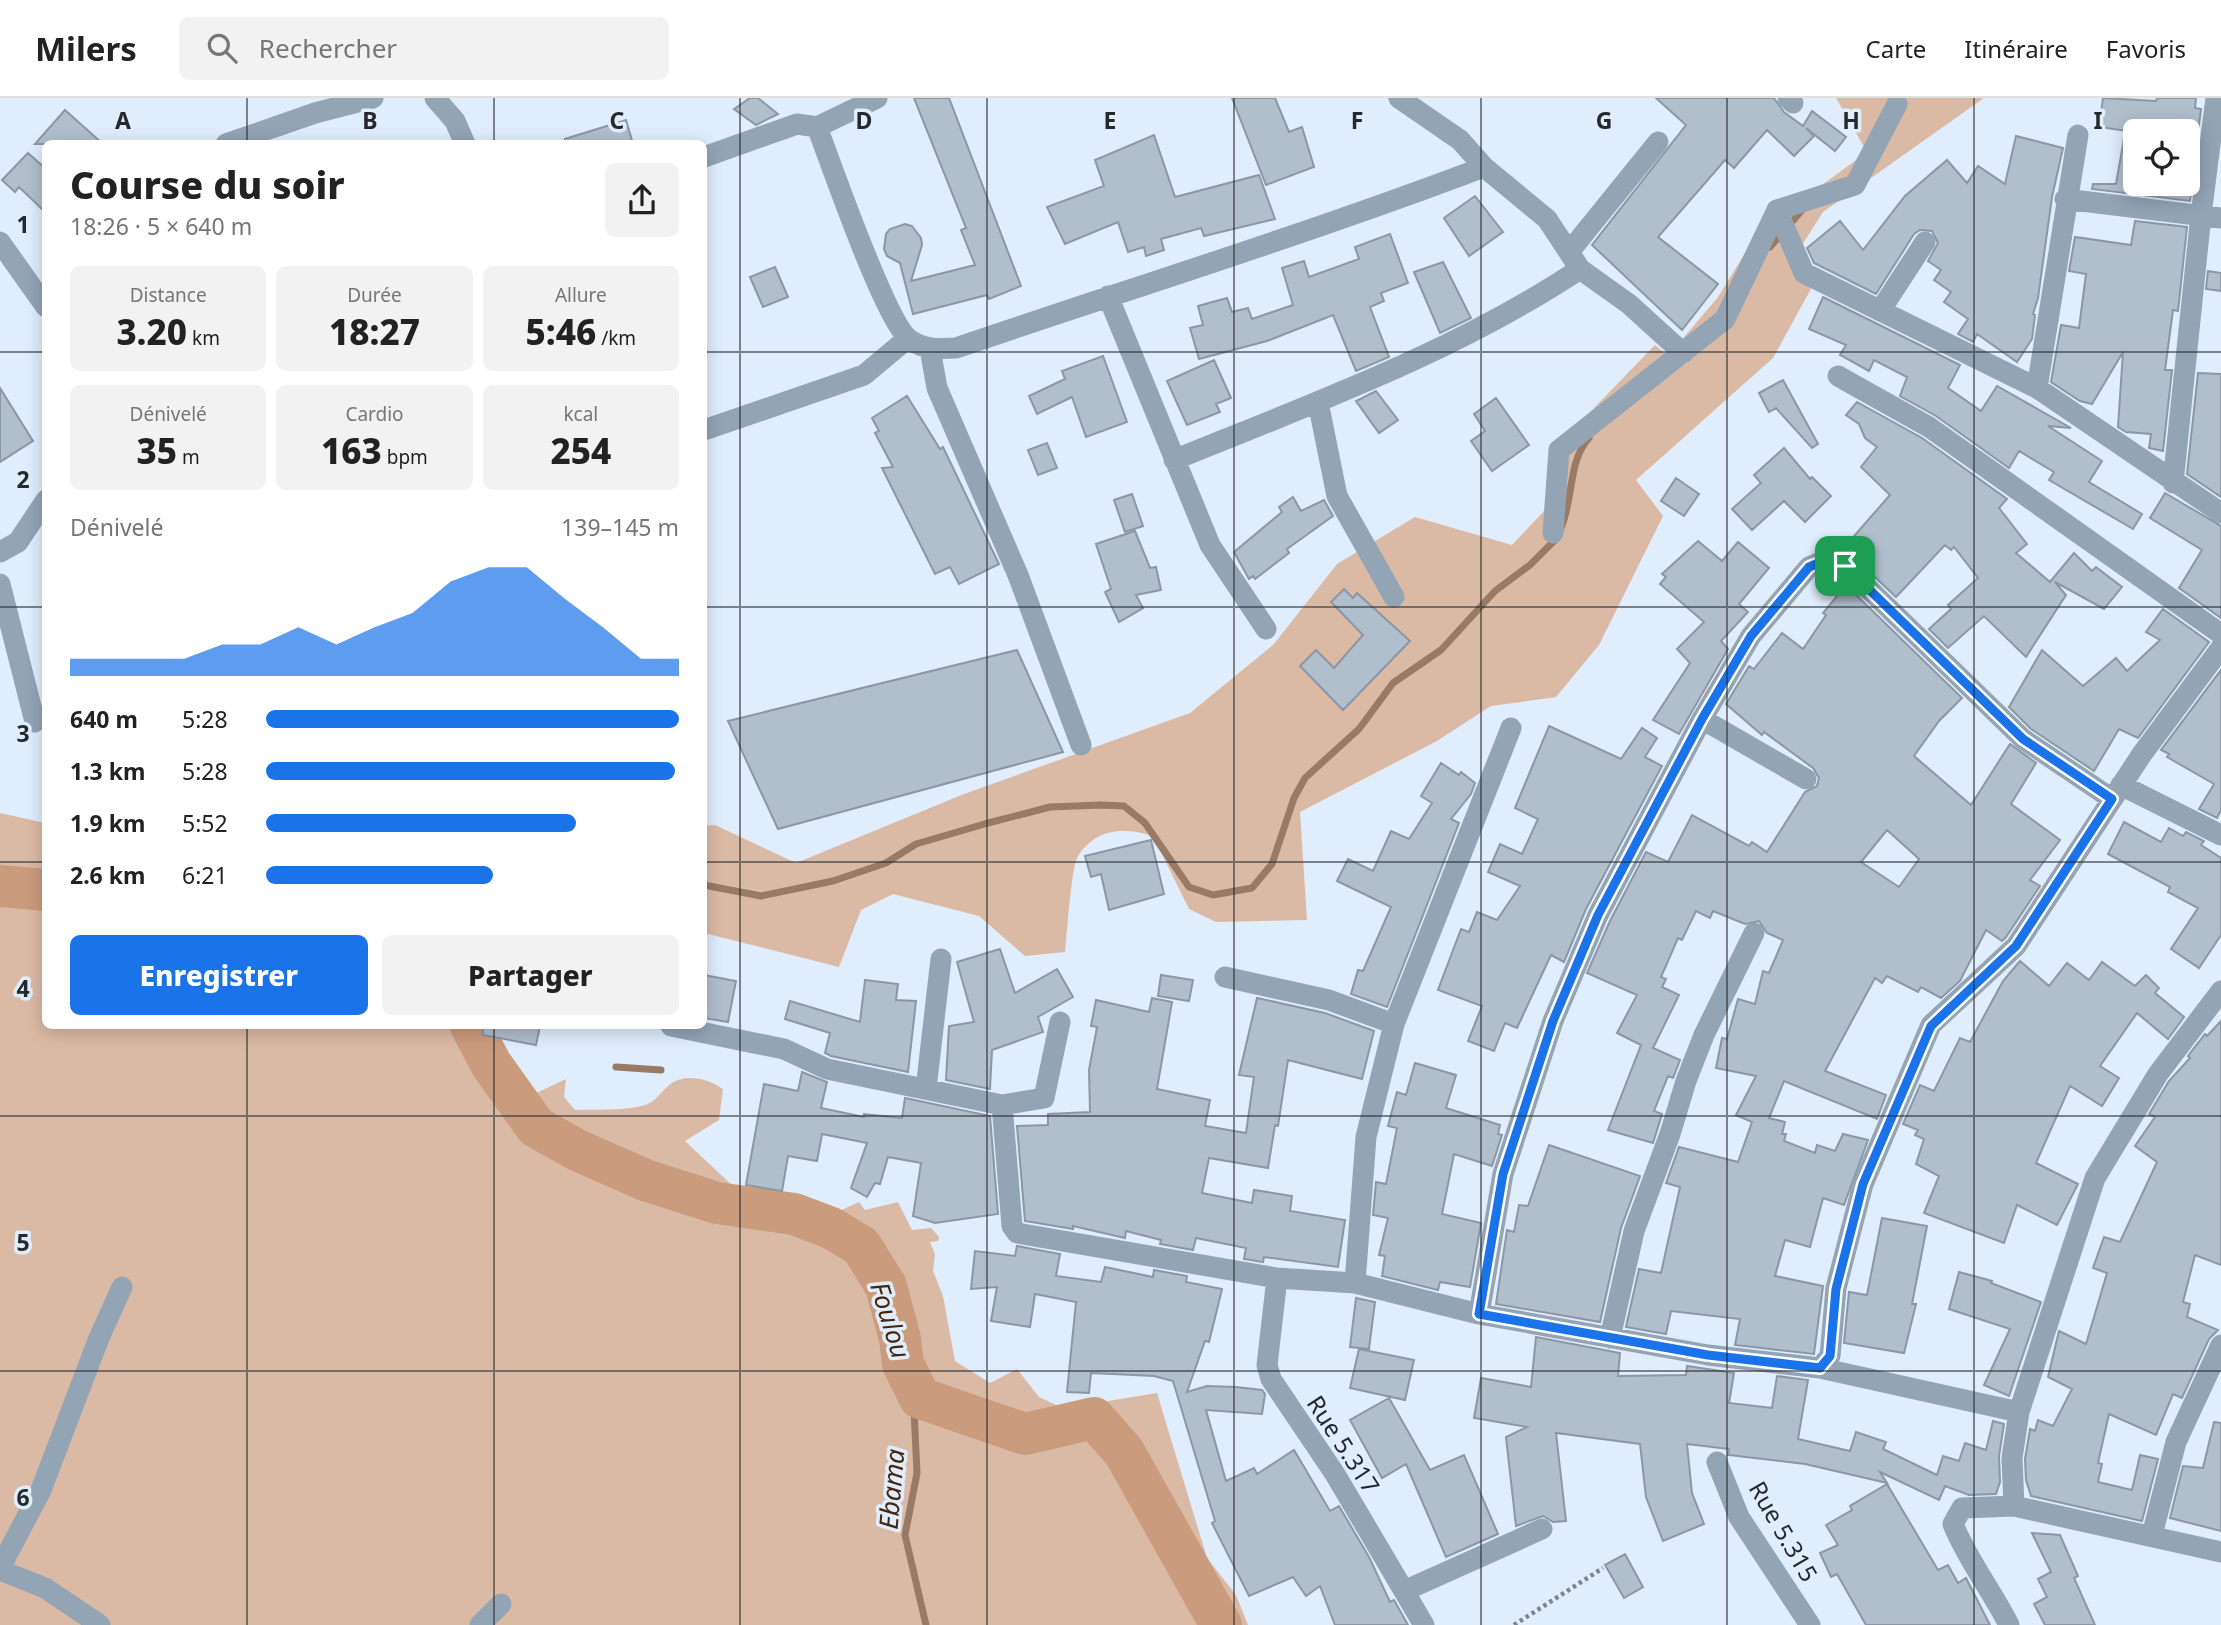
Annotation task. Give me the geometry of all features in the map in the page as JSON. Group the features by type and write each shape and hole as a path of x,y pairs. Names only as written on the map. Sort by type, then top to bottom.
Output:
{"street":[{"path":"237,140 315,113 373,98"},
{"path":"435,98 455,121 463,140"},
{"path":"707,156 797,124 817,127 877,98"},
{"path":"1399,98 1460,140 1484,167 1547,219 1574,260 1629,304 1683,354"},
{"path":"2173,484 2211,217 2216,98"},
{"path":"1553,533 1559,450 1724,319 1777,210 1856,185 1897,104"},
{"path":"817,127 886,304 907,339 930,349 956,348 1345,220 1484,167"},
{"path":"2036,388 2078,135"},
{"path":"1174,460 1407,365 1512,313 1574,260 1658,142"},
{"path":"2066,199 2211,217"},
{"path":"1777,210 1804,273 2036,388 2173,484 2221,513"},
{"path":"0,242 42,301"},
{"path":"1880,311 1924,242"},
{"path":"1108,296 1210,545 1266,629"},
{"path":"707,429 864,375 907,339"},
{"path":"930,349 937,388 1018,575 1081,745"},
{"path":"1838,376 1929,427 2221,634"},
{"path":"1318,402 1337,496 1394,597"},
{"path":"0,552 18,542 42,506"},
{"path":"1479,1314 1503,1174 1553,1021 1598,915 1702,719 1751,636 1809,567 1826,560 1845,566 2023,739 2117,792 2221,835"},
{"path":"0,584 35,722"},
{"path":"1820,1368 1830,1356 1836,1289 1863,1184 1931,1026 2016,946 2117,792 2221,648"},
{"path":"1702,719 1806,779"},
{"path":"1356,1283 1356,1238 1366,1137 1395,1024 1511,729"},
{"path":"1610,1338 1627,1254 1686,1081 1704,1035 1754,933"},
{"path":"926,1090 941,959"},
{"path":"1225,977 1329,1000 1395,1024"},
{"path":"2014,1506 2012,1458 2019,1412 2095,1178 2158,1074 2221,991"},
{"path":"686,1029 784,1049 827,1069 1002,1105 1044,1098 1060,1023"},
{"path":"1002,1105 1012,1226 1017,1233 1277,1278 1356,1283 1479,1314 1708,1355 1820,1368 2019,1412"},
{"name":"Rue 5.317","path":"1277,1278 1267,1365 1270,1379 1335,1474 1424,1625"},
{"path":"100,1625 45,1588 0,1569 41,1490 99,1338 122,1287"},
{"path":"2152,1535 2176,1442 2221,1345"},
{"name":"Rue 5.315","path":"1717,1462 1739,1517 1810,1625"},
{"path":"2009,1625 1953,1524 1962,1508 2014,1506 2221,1552"},
{"path":"1404,1591 1542,1529"},
{"path":"480,1625 501,1604"}],"path":[{"path":"1514,1625 1603,1568"}],"shaded area":[{"path":"1836,98 1984,98 1823,212 1797,253 1812,287 1773,358 1636,480 1663,516 1599,645 1556,697 1491,706 1437,741 1300,812 1307,920 1216,922 1189,909 1153,836 1121,831 1111,832 1093,840 1078,856 1071,887 1065,952 1025,956 979,916 893,894 861,910 839,967 707,934 707,826 715,825 796,863 964,794 1190,713 1274,644 1337,564 1415,517 1512,545 1562,492 1562,441 1655,345 1668,356 1718,297 1758,232 1867,152"},
{"path":"0,813 42,822 42,1029 488,1029 489,1038 530,1096 566,1079 564,1097 575,1110 642,1106 680,1079 695,1078 723,1089 719,1120 685,1141 752,1204 787,1211 802,1208 837,1212 859,1202 865,1210 898,1202 912,1230 931,1228 939,1237 938,1241 930,1242 935,1254 933,1271 943,1296 955,1361 990,1383 1017,1369 1039,1397 1071,1412 1102,1402 1157,1393 1207,1558 1236,1595 1248,1625 0,1625"}],"building":[{"path":"750,98 758,98 778,114 756,125 734,109"},
{"path":"914,98 949,98 1021,286 989,299 987,295 913,314 900,263 887,256 884,249 886,234 890,229 905,224 912,226 921,238 922,245 911,281 975,265 961,230 966,228"},
{"path":"1232,98 1275,98 1289,132 1302,127 1314,167 1266,185"},
{"path":"1656,98 1774,98 1784,112 1803,126 1812,111 1846,137 1835,151 1806,128 1814,136 1794,156 1767,130 1734,168 1725,160 1658,237 1718,284 1682,330 1592,245 1686,125"},
{"path":"2103,98 2156,101 2157,98 2196,98 2195,108 2201,109 2200,119 2123,119 2123,130 2099,127"},
{"path":"65,110 99,140 42,140 42,144 35,144"},
{"path":"626,120 632,140 565,140"},
{"path":"1154,135 1175,197 1259,175 1275,219 1204,236 1201,228 1161,239 1164,250 1146,256 1144,247 1128,252 1118,222 1065,244 1047,207 1104,186 1095,160"},
{"path":"2016,136 2063,148 2052,197 2038,298 2033,314 2032,339 2017,362 1977,334 1973,342 1958,334 1968,319 1944,302 1951,292 1934,280 1941,270 1928,261 1938,243 1932,231 1920,230 1914,234 1876,294 1814,263 1807,248 1840,221 1863,250 1905,196 1947,160 1967,183 1978,166 2005,184"},
{"path":"2123,144 2123,193 2092,189 2093,184 2116,184"},
{"path":"28,153 42,165 42,209 19,187 15,192 2,180"},
{"path":"1475,196 1503,232 1469,256 1444,218"},
{"path":"2149,196 2191,196 2190,201"},
{"path":"2135,221 2187,227 2178,311 2173,310 2165,370 2172,370 2163,451 2149,448 2151,434 2126,432 2118,427 2123,352 2092,404 2080,401 2051,382 2061,325 2079,328 2086,274 2069,271 2075,237 2131,245"},
{"path":"1390,234 1408,283 1381,293 1384,301 1370,307 1389,357 1356,371 1333,315 1267,341 1199,359 1190,328 1203,325 1198,306 1227,298 1232,312 1248,308 1252,319 1293,305 1282,268 1304,261 1309,277 1359,259 1355,247"},
{"path":"1443,262 1471,318 1440,333 1414,272"},
{"path":"775,267 788,297 763,307 750,277"},
{"path":"2208,271 2221,273 2221,291 2206,289"},
{"path":"1823,297 1960,365 1948,388 1981,411 1997,386 2071,428 2048,426 2102,461 2089,482 2142,514 2133,529 2049,480 2054,472 2019,451 2009,468 1936,416 1900,396 1907,377 1874,360 1869,371 1840,355 1846,345 1809,329"},
{"path":"1103,356 1127,422 1086,437 1072,397 1037,414 1029,396 1065,379 1062,371"},
{"path":"1214,360 1231,398 1216,404 1220,412 1187,425 1167,381"},
{"path":"2198,373 2221,374 2221,497 2187,474"},
{"path":"1783,380 1818,444 1812,448 1776,408 1769,412 1759,393"},
{"path":"0,388 33,441 0,462"},
{"path":"1376,391 1398,420 1379,433 1356,401"},
{"path":"907,396 940,449 943,447 999,564 959,584 950,567 935,574 882,468 893,467 875,433 879,431 872,418"},
{"path":"1496,398 1529,445 1492,471 1471,441 1485,431 1474,414"},
{"path":"1857,402 1922,438 2007,499 1999,508 2027,544 2016,553 2050,582 2074,553 2092,571 2096,567 2122,587 2104,609 2055,582 2066,595 2026,657 1984,616 1948,648 1929,629 1951,609 1948,605 1978,578 1954,547 1951,550 1945,545 1896,597 1854,557 1841,551 1890,495 1861,467 1877,447 1865,438 1859,424 1846,415"},
{"path":"1047,443 1057,468 1038,475 1028,450"},
{"path":"1784,448 1810,479 1812,477 1831,496 1805,522 1784,501 1752,530 1732,509 1761,483 1754,475"},
{"path":"1676,478 1699,494 1684,516 1661,501"},
{"path":"2165,493 2221,526 2221,618 2179,588 2202,550 2150,518"},
{"path":"1132,494 1143,526 1125,532 1114,500"},
{"path":"1293,497 1301,511 1324,500 1333,516 1287,549 1289,553 1255,579 1253,576 1249,579 1234,552 1282,512 1279,507"},
{"path":"1135,531 1150,568 1156,567 1161,590 1136,595 1143,608 1119,622 1105,592 1111,589 1096,544"},
{"path":"1698,541 1722,561 1738,542 1769,568 1739,604 1748,612 1721,641 1728,649 1679,734 1653,720 1690,663 1677,649 1704,622 1660,584 1666,577 1662,574"},
{"path":"1846,585 1962,698 1939,721 1914,756 1971,805 2010,744 2036,763 2011,804 2060,840 2030,880 2040,886 2006,937 2002,941 1986,930 1960,981 1941,998 1921,987 1918,992 1887,976 1882,983 1875,978 1825,1071 1886,1095 1877,1119 1784,1081 1769,1118 1785,1122 1782,1134 1786,1134 1784,1141 1815,1153 1817,1145 1835,1151 1843,1134 1868,1140 1844,1205 1823,1198 1810,1247 1785,1240 1775,1276 1823,1286 1814,1354 1735,1345 1740,1319 1671,1311 1666,1334 1626,1327 1639,1269 1661,1273 1680,1187 1666,1183 1679,1147 1738,1162 1752,1122 1736,1115 1756,1076 1716,1068 1722,1038 1727,1039 1738,999 1755,1004 1763,971 1769,973 1783,940 1767,933 1759,921 1745,924 1713,911 1710,918 1696,911 1682,940 1678,938 1661,977 1666,979 1662,987 1679,995 1653,1048 1680,1060 1673,1078 1668,1076 1654,1111 1662,1114 1653,1143 1608,1130 1641,1045 1617,1033 1637,995 1587,973 1610,921 1646,852 1668,862 1692,815 1749,846 1752,842 1767,852 1805,792 1817,786 1819,778 1813,768 1764,732 1762,735 1726,704 1749,666 1754,669 1782,633 1803,649 1826,615 1823,613","holes":["1887,830 1919,859 1899,887 1861,862"]},
{"path":"1344,589 1353,598 1357,593 1410,641 1343,710 1300,666 1316,650 1334,668 1363,635 1331,602"},
{"path":"2163,609 2209,642 2138,738 2119,729 2094,771 2031,729 2009,707 2042,650 2083,686 2116,658 2127,671 2160,640 2146,632"},
{"path":"1017,650 1063,752 778,829 728,721"},
{"path":"2221,670 2221,810 2217,818 2199,809 2214,784 2167,757 2169,754 2161,750"},
{"path":"1549,726 1621,759 1642,728 1657,738 1645,757 1662,766 1586,909 1564,962 1551,955 1517,1028 1505,1023 1494,1051 1468,1041 1482,1006 1438,990 1461,929 1469,932 1477,912 1497,920 1520,886 1488,872 1500,844 1522,854 1538,819 1515,808"},
{"path":"1441,763 1459,775 1461,772 1475,783 1471,794 1451,819 1459,823 1387,1007 1351,994 1358,970 1363,971 1391,907 1337,881 1348,859 1373,871 1391,831 1409,839 1432,803 1421,796"},
{"path":"2124,822 2161,842 2169,828 2183,836 2186,832 2204,841 2201,845 2221,858 2221,935 2199,968 2171,949 2198,908 2168,892 2170,887 2108,854"},
{"path":"1151,840 1164,894 1109,910 1101,874 1091,877 1085,856"},
{"path":"1000,949 1015,993 1057,969 1073,997 1038,1017 1043,1032 992,1050 990,1089 946,1080 949,1026 974,1022 957,962"},
{"path":"2020,961 2049,986 2067,963 2089,980 2102,962 2135,986 2146,975 2159,988 2155,993 2184,1017 2168,1039 2137,1013 2100,1066 2119,1078 2102,1106 2070,1086 2036,1163 2078,1184 2057,1225 2017,1205 2004,1243 1924,1213 1939,1176 1916,1164 1924,1139 1915,1135 1918,1130 1903,1124 1920,1085 1934,1091 1960,1038 1970,1042 2003,981"},
{"path":"1161,975 1193,980 1189,1001 1158,996"},
{"path":"707,976 736,981 728,1022 707,1018"},
{"path":"865,980 898,984 896,1000 916,1001 908,1072 831,1056 825,1053 830,1033 785,1019 790,1001 860,1022"},
{"path":"1152,998 1172,1002 1157,1089 1210,1100 1205,1126 1246,1133 1254,1077 1239,1075 1257,998 1325,1013 1374,1031 1362,1079 1288,1060 1278,1126 1275,1125 1268,1168 1209,1158 1202,1193 1252,1203 1254,1190 1292,1196 1290,1211 1345,1220 1338,1267 1264,1257 1263,1262 1244,1259 1246,1248 1196,1238 1193,1250 1160,1244 1161,1240 1126,1231 1125,1238 1073,1226 1073,1229 1025,1221 1017,1126 1048,1125 1048,1114 1090,1112 1089,1070 1097,1027 1091,1026 1096,1000 1149,1012"},
{"path":"2221,1021 2221,1265 2195,1255 2183,1302 2190,1304 2187,1317 2218,1330 2209,1339 2182,1398 2173,1394 2156,1435 2109,1414 2098,1463 2102,1464 2098,1482 2132,1490 2140,1455 2158,1459 2142,1521 2031,1496 2026,1480 2025,1459 2030,1429 2035,1431 2038,1420 2053,1426 2072,1389 2048,1377 2059,1331 2086,1344 2107,1273 2093,1268 2104,1237 2120,1242 2157,1162 2135,1146 2155,1117 2149,1114 2169,1081 2190,1058 2188,1056 2205,1034 2207,1036"},
{"path":"483,1029 539,1029 536,1045 483,1035"},
{"path":"1415,1063 1456,1075 1446,1108 1500,1125 1498,1134 1502,1135 1492,1166 1454,1154 1442,1214 1481,1223 1470,1287 1440,1282 1438,1290 1382,1276 1385,1256 1379,1255 1388,1218 1373,1215 1376,1182 1386,1184 1397,1128 1388,1126 1397,1092 1406,1095"},
{"path":"802,1072 827,1082 821,1108 864,1117 864,1114 902,1118 905,1098 990,1116 998,1214 935,1223 913,1216 921,1163 888,1157 880,1184 875,1183 867,1197 851,1188 867,1143 822,1134 817,1161 788,1156 782,1191 746,1185 764,1084 798,1091"},
{"path":"1549,1145 1640,1176 1621,1228 1600,1322 1496,1304 1507,1230 1514,1232 1519,1205 1528,1206"},
{"path":"1882,1218 1927,1226 1912,1304 1916,1304 1904,1353 1844,1343 1849,1292 1867,1295"},
{"path":"1017,1246 1060,1254 1056,1276 1101,1282 1105,1267 1153,1277 1154,1270 1187,1276 1186,1282 1222,1289 1209,1342 1205,1341 1187,1392 1207,1386 1262,1390 1265,1394 1262,1414 1206,1410 1226,1481 1254,1468 1257,1474 1294,1450 1330,1511 1339,1506 1369,1557 1390,1602 1394,1600 1408,1625 1335,1625 1320,1586 1306,1596 1293,1577 1249,1596 1212,1523 1215,1521 1173,1381 1154,1376 1091,1373 1089,1393 1067,1392 1076,1302 1035,1294 1030,1327 991,1321 997,1287 971,1289 975,1251 1015,1256"},
{"path":"1959,1272 1992,1281 1991,1283 2041,1302 2009,1396 1984,1385 2010,1329 1949,1309"},
{"path":"1356,1298 1375,1302 1369,1349 1350,1347"},
{"path":"1536,1337 1620,1353 1618,1376 1686,1375 1687,1366 1734,1373 1729,1403 1772,1408 1777,1376 1808,1380 1798,1439 1850,1451 1856,1432 1886,1442 1883,1449 1937,1475 1943,1456 1959,1461 1965,1443 1986,1450 1993,1421 2004,1424 1999,1456 2000,1482 1996,1494 1969,1495 1945,1486 1939,1500 1880,1472 1887,1483 1805,1464 1728,1455 1729,1449 1687,1444 1692,1493 1704,1524 1663,1541 1646,1497 1640,1444 1556,1433 1566,1521 1553,1522 1543,1516 1516,1526 1506,1437 1527,1427 1474,1418 1481,1378 1531,1387"},
{"path":"1359,1349 1414,1360 1405,1400 1350,1388"},
{"path":"1389,1398 1430,1470 1464,1455 1498,1534 1446,1557 1406,1464 1382,1478 1350,1420"},
{"path":"2214,1422 2221,1423 2221,1531 2170,1518 2183,1466 2203,1468"},
{"path":"1887,1484 1938,1570 1948,1565 1958,1583 1966,1578 1990,1625 1866,1625 1837,1574 1831,1577 1820,1553 1838,1545 1826,1525 1852,1510 1850,1506"},
{"path":"2032,1533 2060,1535 2078,1576 2074,1578 2095,1625 2045,1625 2034,1604 2047,1597 2038,1579 2051,1572"},
{"path":"1625,1554 1643,1587 1624,1598 1605,1565"}],"waterway":[{"path":"1770,247 1803,209"},
{"path":"1561,528 1574,468 1582,447 1589,438"},
{"path":"707,886 761,896 833,881 886,863 916,844 988,823 1050,807 1101,805 1124,806 1145,823 1189,887 1213,895 1252,888 1272,864 1294,798 1305,778 1359,729 1393,683 1441,650 1495,591 1530,565 1556,539"},
{"name":"Foulou","path":"0,886 42,890"},
{"name":"Foulou","path":"473,1029 491,1064 536,1127 577,1150 645,1180 717,1203 794,1214 831,1228 861,1246 886,1286 900,1339 903,1364 920,1398 1025,1434 1094,1418 1124,1452 1221,1625"},
{"path":"616,1067 661,1070"},
{"name":"Ebama","path":"920,1398 914,1410 917,1473 905,1535 926,1625"}],"route":[{"path":"1826,560 1845,566 1887,610 1958,674 1986,705 2023,739 2112,799 2082,841 2049,899 2016,946 1931,1026 1863,1184 1836,1289 1830,1356 1820,1368 1708,1355 1479,1314 1503,1174 1553,1021 1598,915 1702,719 1751,636 1809,567 1826,560"}]}
